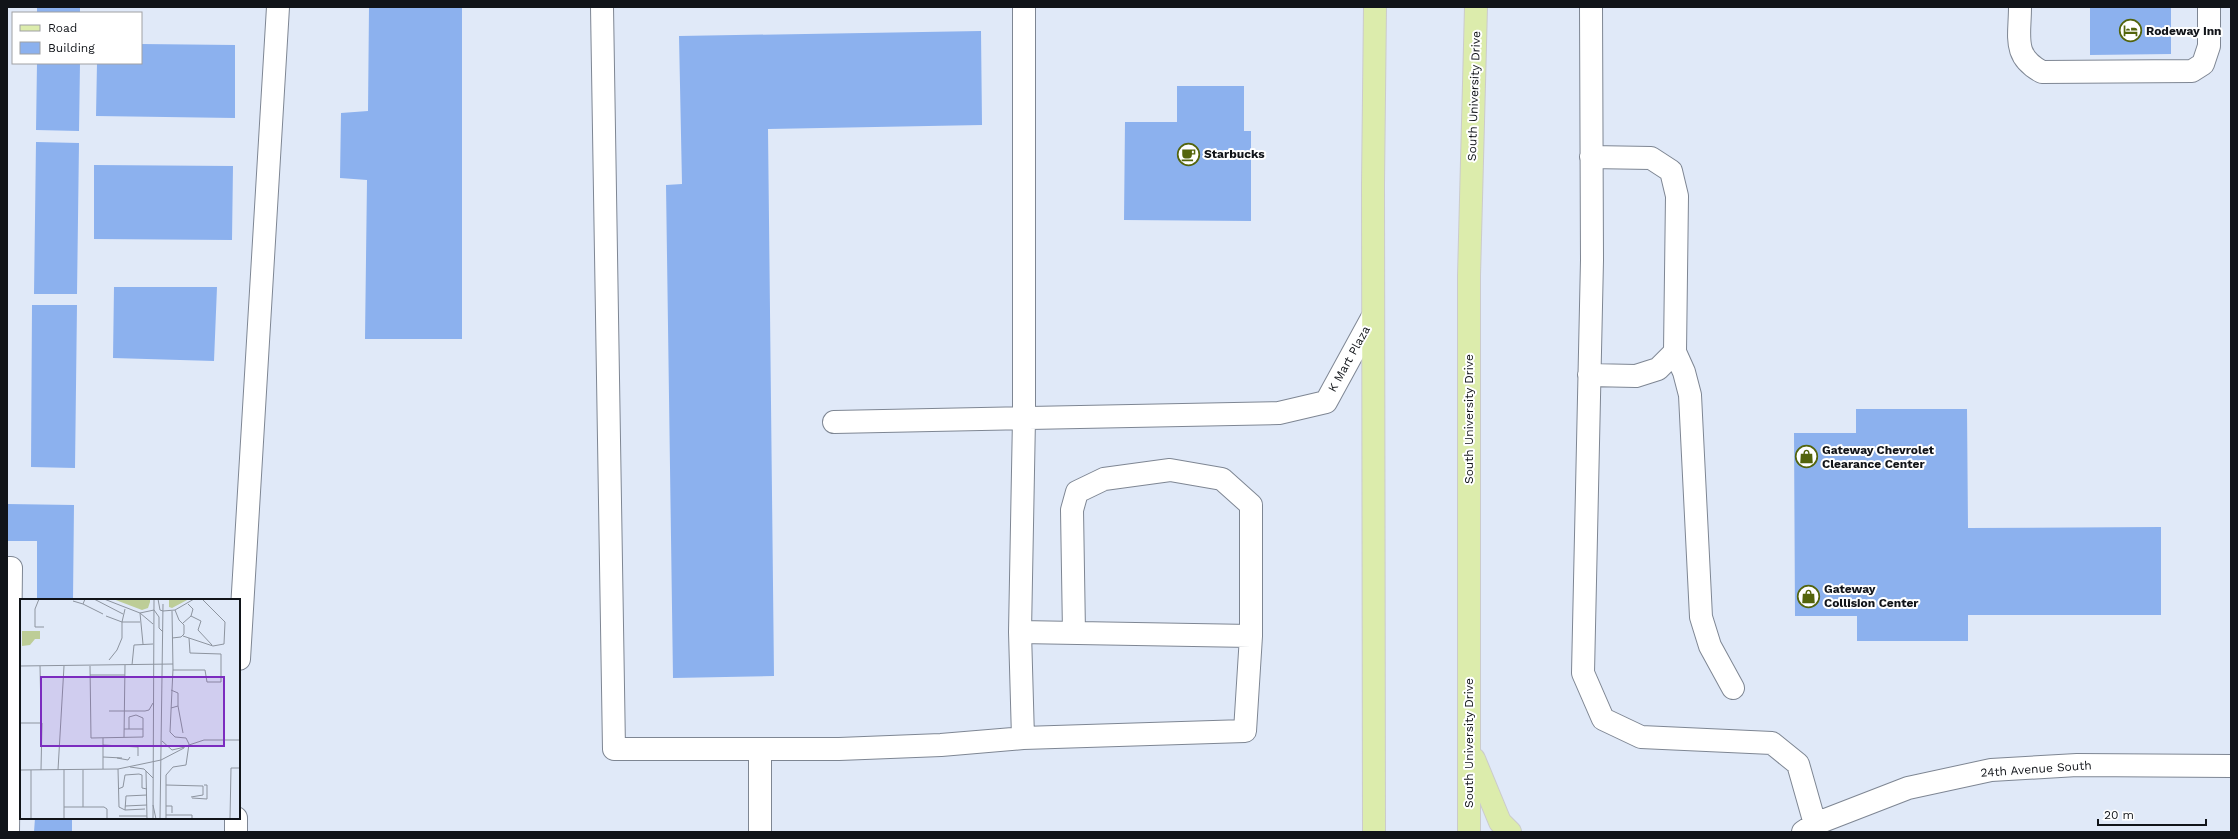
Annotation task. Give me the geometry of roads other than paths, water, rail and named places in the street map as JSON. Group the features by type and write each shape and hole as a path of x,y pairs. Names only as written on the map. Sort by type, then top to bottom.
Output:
{"main road":[{"path":"1374,832 1373,316 1376,7"},
{"name":"South University Drive","path":"1469,832 1469,276 1476,7"},
{"path":"1469,748 1500,822 1510,832"}],"street":[{"path":"240,642 278,7"},
{"path":"602,7 614,749 760,751 941,745 1023,738 1245,731 1251,636 1251,505 1222,479 1170,470 1104,479 1078,492 1072,510 1074,633"},
{"path":"1023,738 1020,632 1024,418 1024,7"},
{"path":"1591,7 1589,375 1583,673 1603,720 1641,737 1772,743 1798,764 1810,829"},
{"path":"2020,7 2020,52 2029,65 2042,72 2050,72 2192,71 2203,64 2209,46 2209,7"},
{"path":"1591,157 1650,158 1671,171 1677,196 1675,352 1684,372 1690,395 1701,617 1710,646 1733,688"},
{"name":"K Mart Plaza","path":"834,422 1279,413 1326,402 1373,316"},
{"path":"1589,375 1636,376 1658,369 1675,352"},
{"path":"7,568 11,568 8,832"},
{"path":"1020,632 1251,636"},
{"path":"760,751 760,832"},
{"name":"24th Avenue South","path":"1810,829 1908,788 1991,770 2077,765 2231,766"},
{"path":"236,819 236,832"}],"place":[{"name":"Rodeway Inn","path":"2131,31"},
{"name":"Starbucks","path":"1188,154"},
{"name":"Gateway Chevrolet Clearance Center","path":"1807,457"},
{"name":"Gateway Collision Center","path":"1808,596"}]}
